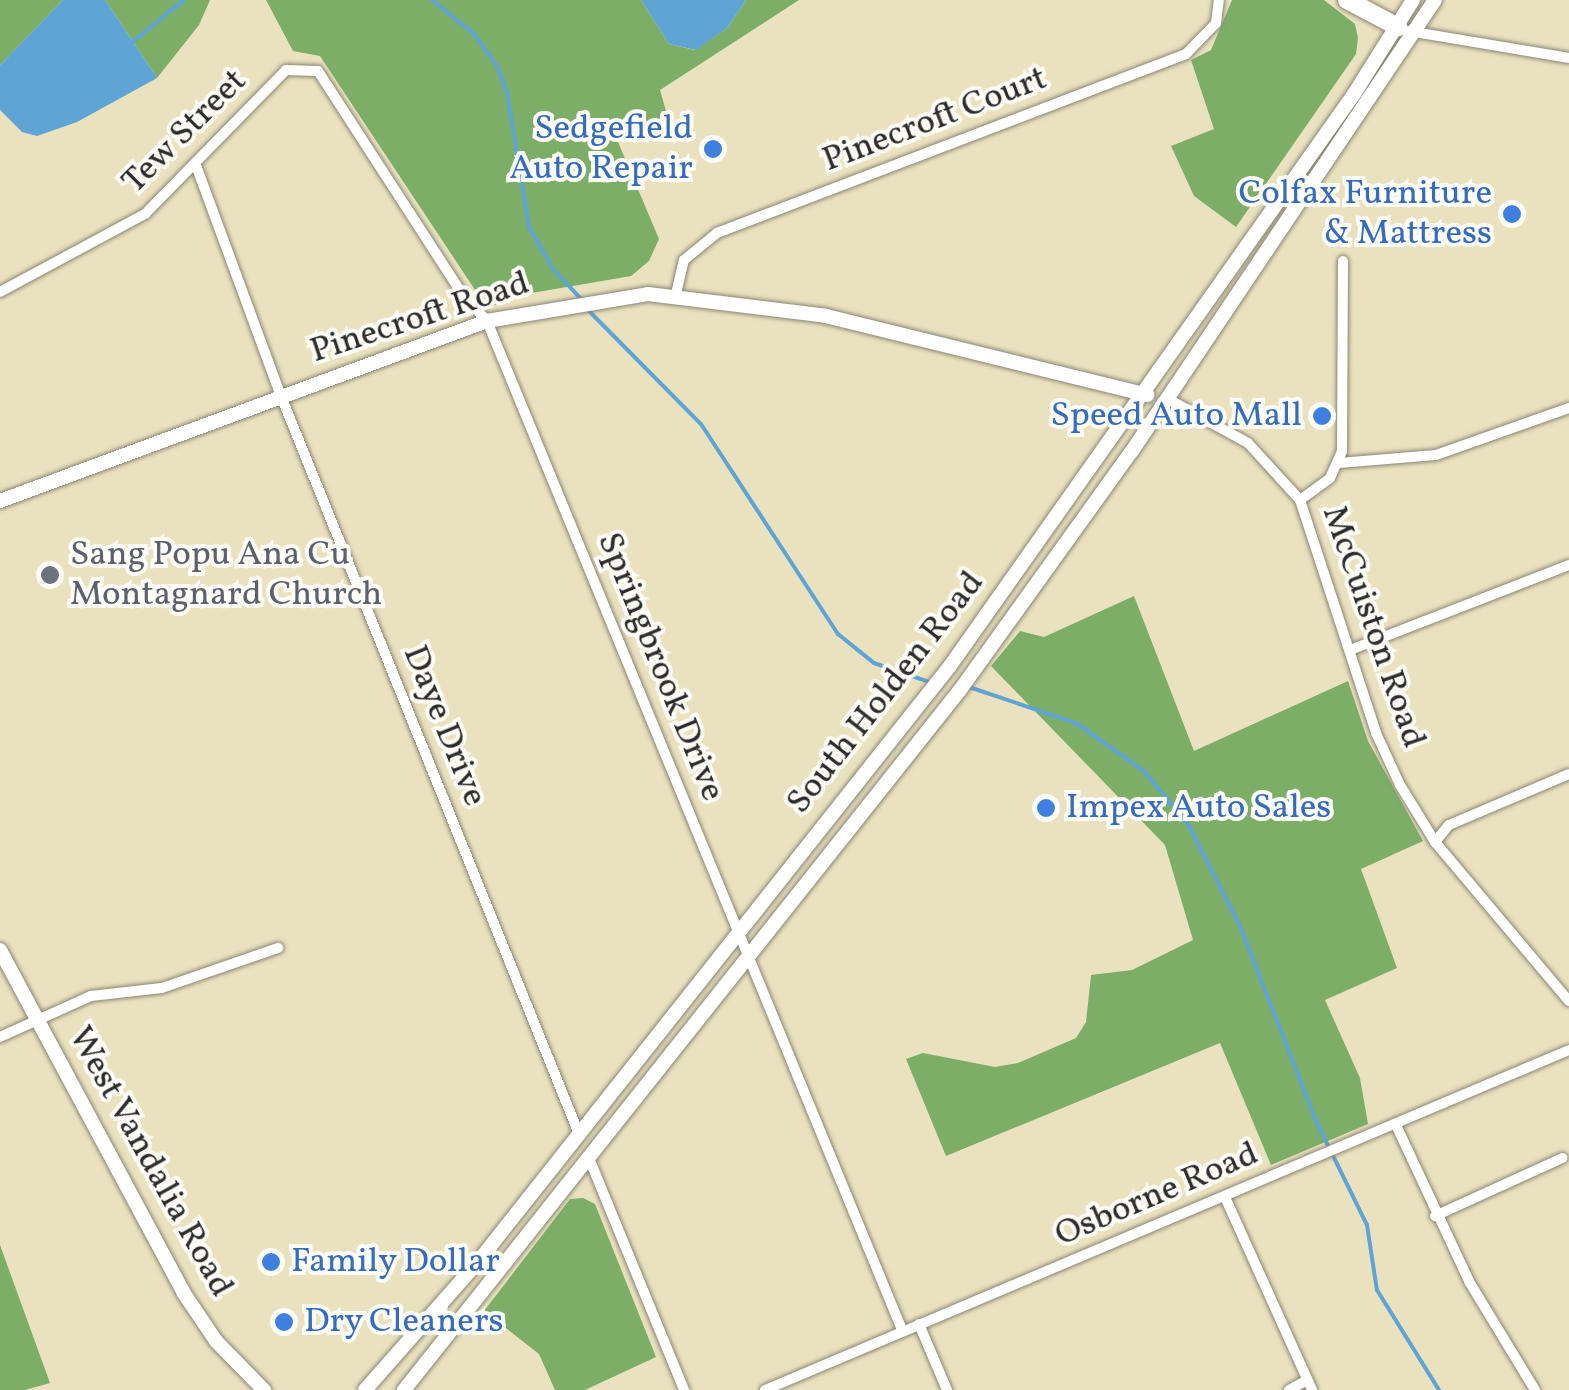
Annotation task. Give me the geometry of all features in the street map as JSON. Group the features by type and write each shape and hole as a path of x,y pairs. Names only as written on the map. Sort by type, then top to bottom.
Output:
{"highway":[{"path":"1347,0 1406,31"},
{"path":"1374,0 1406,31"}],"main road":[{"name":"South Holden Road","path":"404,1390 590,1163 963,686 1168,399 1406,31 1412,0"},
{"name":"South Holden Road","path":"365,1390 579,1134 950,666 1406,31 1434,0"},
{"name":"Pinecroft Road","path":"0,501 487,321 582,300 676,294 826,316 1168,399"},
{"name":"West Vandalia Road","path":"0,950 183,1292 216,1341 264,1390"}],"street":[{"name":"Pinecroft Court","path":"676,294 684,260 717,233 1186,54 1216,23 1219,2"},
{"path":"1406,31 1569,58"},
{"name":"Tew Street","path":"0,292 146,214 197,168 286,70 302,66"},
{"name":"Springbrook Drive","path":"302,66 318,71 462,294 487,321 736,937 902,1330"},
{"name":"Daye Drive","path":"197,168 281,396 579,1134"},
{"path":"1300,500 1323,485 1339,463 1343,261"},
{"name":"McCuiston Road","path":"1168,399 1248,443 1300,500 1387,759 1435,842 1569,1001"},
{"path":"1339,463 1436,456 1569,408"},
{"path":"1350,650 1569,564"},
{"path":"1435,842 1448,825 1569,774"},
{"path":"0,1036 36,1016 115,988 162,988 278,948"},
{"name":"Osborne Road","path":"765,1390 1569,1050"},
{"path":"1396,1125 1436,1216 1535,1390"},
{"path":"1436,1216 1562,1158"},
{"path":"590,1163 684,1390"},
{"path":"1225,1197 1310,1385 1289,1390"},
{"path":"918,1324 946,1390"}],"green space":[{"path":"0,0 63,0 0,65"},
{"path":"105,0 210,0 199,25 157,78"},
{"path":"266,0 641,0 669,44 695,50 727,28 746,0 799,0 660,90 668,118 618,142 659,239 649,261 631,276 526,294 487,308 320,56 293,51"},
{"path":"1232,0 1324,0 1355,24 1358,38 1356,54 1236,227 1194,196 1171,146 1214,129 1191,60 1211,50"},
{"path":"1134,596 1194,751 1348,681 1368,741 1423,841 1361,869 1397,968 1325,1000 1360,1078 1368,1124 1271,1165 1220,1043 946,1156 906,1059 923,1053 995,1067 1018,1063 1076,1038 1086,1022 1091,975 1132,970 1193,940 1165,845 991,666 1020,631 1044,637"},
{"path":"583,1198 595,1204 656,1357 585,1390 555,1390 539,1354 484,1311 570,1199"},
{"path":"0,1245 50,1383 25,1390 0,1390"}],"water":[{"path":"63,0 105,0 157,78 77,122 37,136 22,132 0,110 0,65"},
{"path":"641,0 746,0 727,28 696,50 669,44"}],"waterway":[{"path":"130,44 184,0"},
{"path":"432,0 474,34 496,64 507,92 529,227 553,269 582,300"},
{"path":"587,309 701,424 838,634 874,663 929,682"},
{"path":"969,687 1076,723 1144,771 1189,826 1240,926 1316,1121 1367,1225 1377,1290 1439,1390"}],"place":[{"name":"Sedgefield Auto Repair","path":"713,149"},
{"name":"Colfax Furniture & Mattress","path":"1512,214"},
{"name":"Speed Auto Mall","path":"1322,416"},
{"name":"Sang Popu Ana Cu Montagnard Church","path":"50,575"},
{"name":"Impex Auto Sales","path":"1046,808"},
{"name":"Family Dollar","path":"271,1262"},
{"name":"Dry Cleaners","path":"284,1322"}]}
